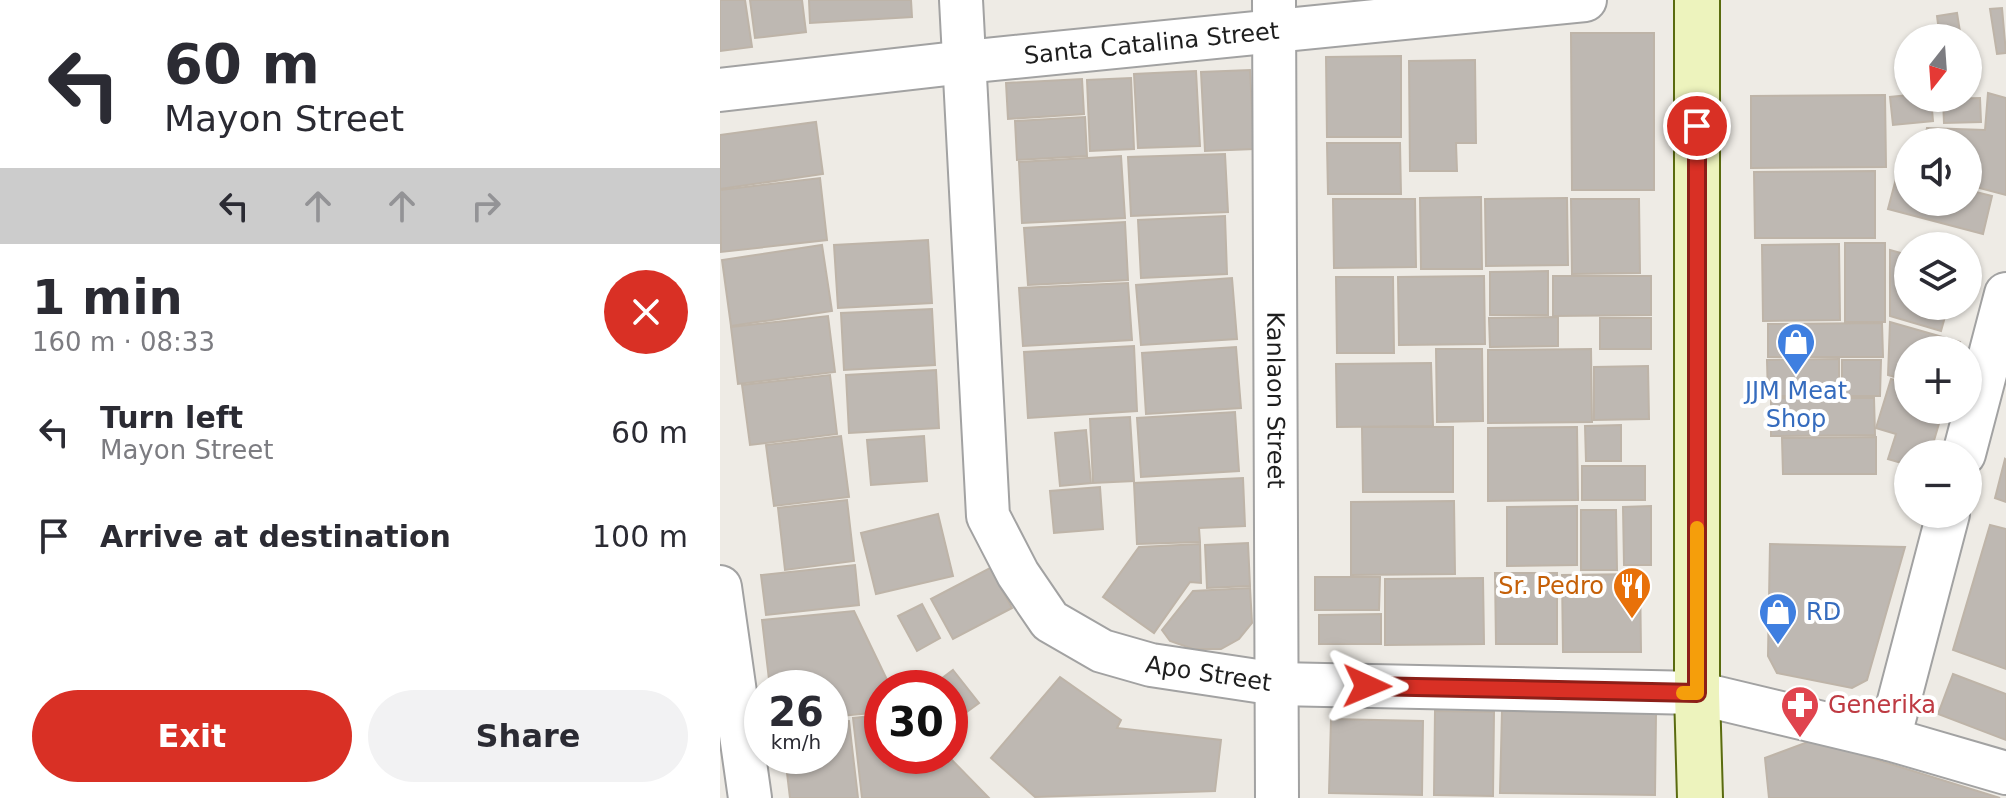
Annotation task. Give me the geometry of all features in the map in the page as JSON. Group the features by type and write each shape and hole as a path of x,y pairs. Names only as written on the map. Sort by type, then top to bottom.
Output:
{"main road":[{"path":"1697,0 1697,693 1700,798"}],"street":[{"name":"Apo Street","path":"961,0 988,516 1018,574 1050,621 1102,651 1151,665 1277,684 1697,693 1889,739 2006,773"},
{"name":"Santa Catalina Street","path":"720,90 965,62 1274,15 1585,0"},
{"name":"Kanlaon Street","path":"1274,15 1277,798"},
{"path":"1968,440 2006,294"},
{"path":"1889,739 1944,528"},
{"path":"720,587 750,798"}],"building":[{"path":"720,0 745,0 752,47 720,51"},
{"path":"750,0 802,0 806,32 755,38"},
{"path":"809,0 911,0 912,17 810,23"},
{"path":"2002,8 2006,53 1997,54 1990,9"},
{"path":"1957,13 1959,24 1938,24 1937,16"},
{"path":"1571,33 1654,33 1654,190 1572,190"},
{"path":"1401,56 1401,137 1327,137 1326,57"},
{"path":"1475,60 1476,143 1456,143 1457,171 1410,171 1409,61"},
{"path":"1250,70 1254,149 1205,151 1201,72"},
{"path":"1196,71 1200,146 1138,148 1134,74"},
{"path":"1131,78 1134,149 1090,151 1087,80"},
{"path":"1082,79 1084,114 1008,119 1006,83"},
{"path":"1988,93 2006,98 2006,195 1982,189 1982,130 1985,130"},
{"path":"1885,95 1886,167 1751,168 1751,96"},
{"path":"1890,97 1894,97 1894,112 1932,112 1933,121 1893,125"},
{"path":"1944,112 1981,112 1981,122 1944,123"},
{"path":"1085,117 1087,156 1017,160 1015,121"},
{"path":"816,122 823,174 720,189 720,135"},
{"path":"1327,143 1400,143 1401,194 1328,194"},
{"path":"1225,154 1228,212 1131,216 1128,157"},
{"path":"1121,156 1125,218 1022,223 1019,162"},
{"path":"1875,171 1875,238 1755,238 1754,172"},
{"path":"820,178 827,240 721,252 720,190"},
{"path":"1894,186 1894,211 1888,209"},
{"path":"1982,194 1992,196 1983,234 1915,216 1982,216"},
{"path":"1481,197 1482,269 1421,269 1420,198"},
{"path":"1567,198 1568,265 1486,266 1485,199"},
{"path":"1333,199 1415,199 1416,267 1334,268"},
{"path":"1571,199 1639,199 1640,273 1572,274"},
{"path":"1225,216 1227,274 1141,278 1138,220"},
{"path":"1125,222 1128,280 1028,285 1024,228"},
{"path":"928,240 932,303 838,308 834,245"},
{"path":"1845,243 1885,243 1885,322 1845,322"},
{"path":"1839,244 1840,320 1763,321 1762,245"},
{"path":"822,245 832,311 731,326 722,260"},
{"path":"1890,250 1894,251 1894,317 1890,316"},
{"path":"1548,271 1548,315 1490,315 1490,272"},
{"path":"1484,276 1485,344 1399,345 1398,277"},
{"path":"1553,276 1651,276 1651,315 1553,316"},
{"path":"1336,277 1393,277 1394,353 1337,353"},
{"path":"1232,278 1237,339 1141,345 1136,285"},
{"path":"1128,283 1132,340 1023,346 1019,288"},
{"path":"932,309 935,365 844,370 841,313"},
{"path":"828,316 835,372 738,384 731,327"},
{"path":"1558,317 1558,346 1490,347 1489,318"},
{"path":"1600,318 1651,318 1651,349 1600,349"},
{"path":"1904,320 1944,320 1941,331"},
{"path":"1890,322 1939,336 1894,336 1894,377 1888,375"},
{"path":"1882,323 1883,357 1768,357 1768,324"},
{"path":"1134,346 1137,411 1028,418 1024,352"},
{"path":"1236,347 1241,408 1146,414 1142,353"},
{"path":"1436,349 1482,349 1483,421 1437,422"},
{"path":"1591,349 1592,422 1488,423 1488,350"},
{"path":"1839,359 1839,396 1768,396 1767,360"},
{"path":"1842,360 1881,360 1880,396 1842,396"},
{"path":"1431,363 1433,426 1337,427 1336,364"},
{"path":"1648,366 1649,419 1594,420 1594,367"},
{"path":"936,370 939,428 849,433 846,375"},
{"path":"830,375 837,434 750,445 742,385"},
{"path":"1891,379 1894,380 1894,424 1939,424 1934,440 1894,440 1896,434 1876,428"},
{"path":"1771,398 1874,398 1875,435 1771,436"},
{"path":"1235,412 1239,471 1141,477 1137,418"},
{"path":"1130,417 1134,481 1093,483 1090,419"},
{"path":"1621,425 1621,461 1586,461 1585,426"},
{"path":"1362,427 1453,427 1453,492 1363,492"},
{"path":"1577,427 1578,500 1488,501 1488,428"},
{"path":"1086,430 1091,483 1060,486 1055,433"},
{"path":"841,436 849,497 774,506 766,445"},
{"path":"924,436 927,481 871,485 867,440"},
{"path":"1876,437 1876,474 1783,474 1782,438"},
{"path":"1894,440 1894,461 1888,459"},
{"path":"2006,460 2006,502 1995,498"},
{"path":"1582,466 1645,466 1645,500 1582,500"},
{"path":"1243,478 1245,526 1199,528 1200,542 1137,544 1134,483"},
{"path":"1100,487 1103,529 1054,533 1050,491"},
{"path":"847,500 854,561 785,570 778,508"},
{"path":"1454,501 1455,574 1351,575 1351,502"},
{"path":"1577,506 1577,565 1507,566 1507,507"},
{"path":"1651,506 1651,565 1624,565 1623,507"},
{"path":"1581,510 1616,510 1617,570 1581,570"},
{"path":"938,514 953,576 876,594 861,533"},
{"path":"1990,525 2006,529 2006,669 1953,650"},
{"path":"1248,543 1250,586 1207,588 1205,545"},
{"path":"1200,544 1201,583 1190,582 1154,633 1103,597 1139,547"},
{"path":"1770,544 1905,547 1867,680 1852,688 1777,673 1768,656"},
{"path":"855,565 859,605 766,615 761,575"},
{"path":"990,568 1012,608 953,639 931,599"},
{"path":"1495,573 1557,573 1557,644 1496,644"},
{"path":"1640,574 1641,652 1563,652 1562,575"},
{"path":"1315,577 1380,577 1379,610 1315,610"},
{"path":"1483,578 1484,644 1385,645 1385,579"},
{"path":"1250,588 1252,623 1239,639 1221,649 1193,649 1170,641 1162,630 1193,591"},
{"path":"922,604 940,638 917,651 898,616"},
{"path":"854,611 882,670 864,670 864,714 848,715 848,670 768,670 762,620"},
{"path":"1381,614 1381,644 1319,644 1319,615"},
{"path":"1953,674 2006,694 2006,740 1938,714"},
{"path":"1060,677 1121,720 1117,728 1221,740 1215,791 1035,797 991,758"},
{"path":"968,689 979,703 968,711"},
{"path":"1435,711 1494,712 1493,796 1434,795"},
{"path":"1502,711 1656,714 1655,795 1500,793"},
{"path":"864,717 864,774 966,774 989,798 862,798 853,718"},
{"path":"1331,719 1423,721 1422,795 1329,793"},
{"path":"848,721 858,798 790,798 787,774 848,774"},
{"path":"1813,740 2000,798 1769,798 1765,758"}],"slow traffic":[{"path":"1683,693 1697,693 1697,528"}],"place":[{"name":"JJM Meat Shop","path":"1796,376"},
{"name":"Sr. Pedro","path":"1632,620"},
{"name":"RD","path":"1778,646"},
{"name":"Generika","path":"1800,739"}],"route":[{"path":"1367,686 1697,693 1697,126"}]}
